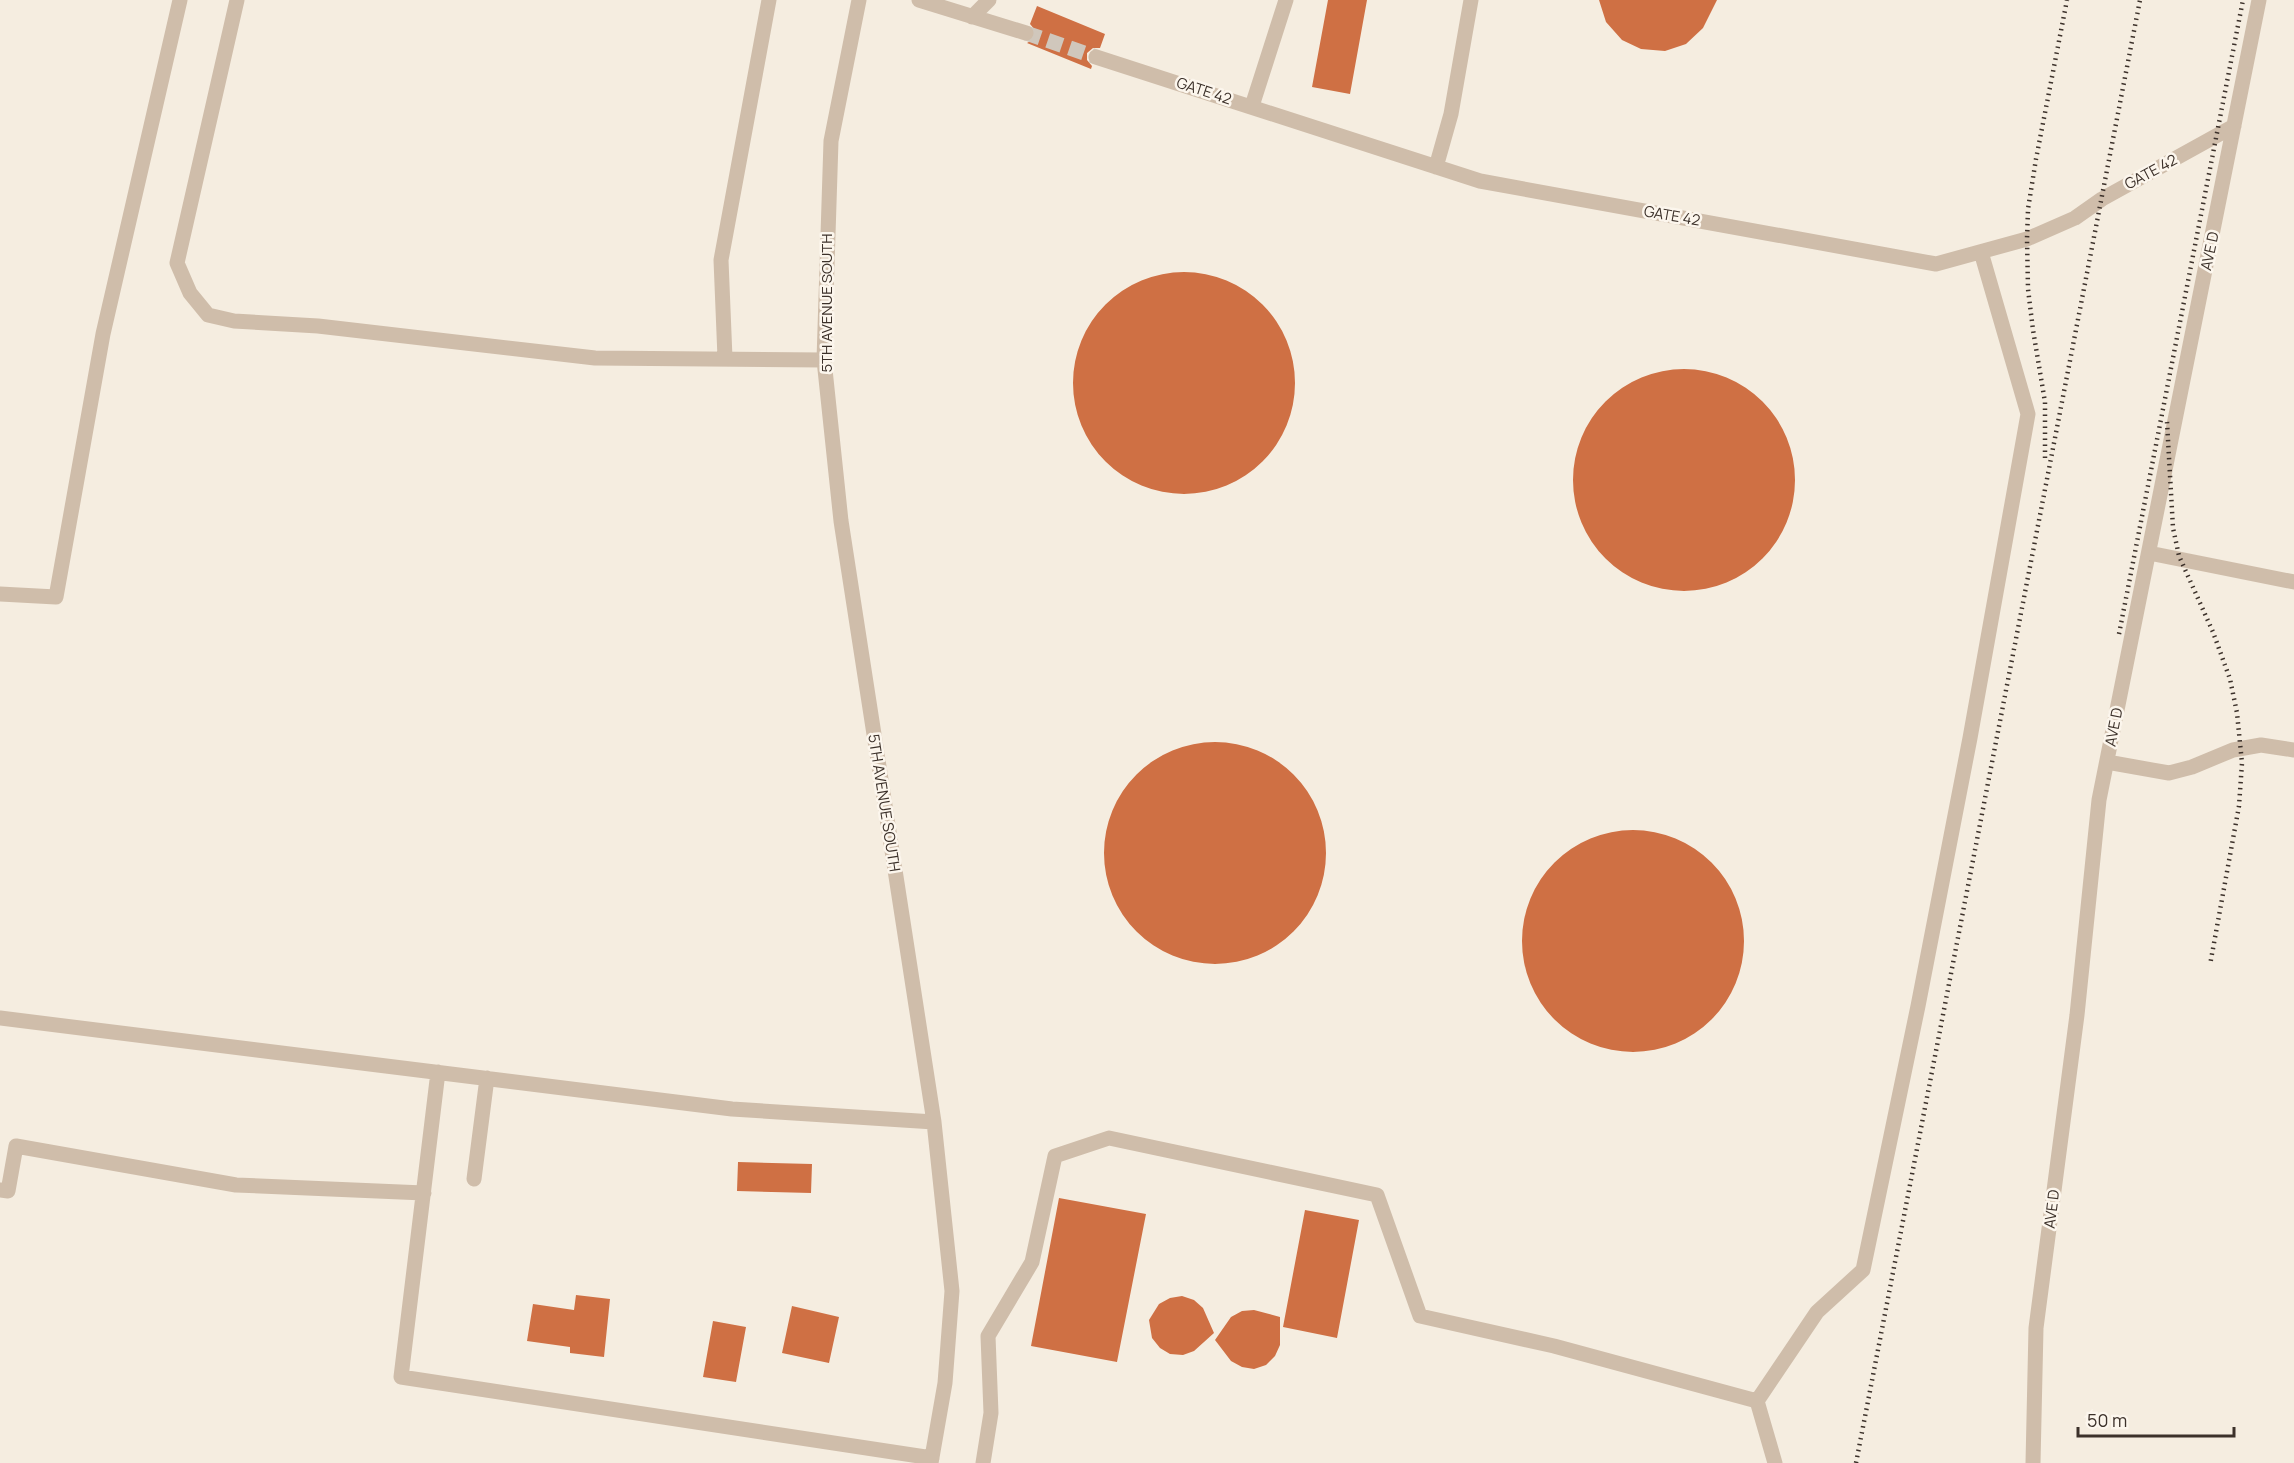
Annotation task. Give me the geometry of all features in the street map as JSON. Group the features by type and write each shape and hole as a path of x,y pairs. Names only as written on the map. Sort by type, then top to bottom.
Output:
{"street":[{"path":"0,594 56,597 103,334 180,0"},
{"path":"237,0 177,263 190,293 208,315 234,321 318,326 595,358 824,360"},
{"path":"725,358 721,260 769,0"},
{"name":"5TH AVENUE SOUTH","path":"859,0 831,141 824,360 841,521 934,1122 952,1290 945,1383 931,1460"},
{"path":"919,0 1026,33"},
{"path":"972,17 989,0"},
{"path":"1252,106 1286,0"},
{"path":"1436,167 1451,114 1471,0"},
{"name":"AVE D","path":"2033,1463 2036,1328 2077,1016 2099,800 2259,0"},
{"name":"GATE 42","path":"1096,57 1480,181 1936,264 2026,239 2075,218 2102,198 2234,126"},
{"path":"1757,1401 1817,1312 1863,1270 1970,738 2028,414 1981,252"},
{"path":"2149,553 2294,582"},
{"path":"2107,762 2169,772 2192,767 2233,750 2261,745 2294,750"},
{"path":"0,1018 732,1109 934,1122"},
{"path":"438,1072 400,1377 931,1460"},
{"path":"474,1179 486,1078"},
{"path":"982,1463 991,1413 988,1336 1032,1262 1054,1156 1109,1138 1377,1195 1420,1316 1554,1346 1757,1401"},
{"path":"0,1190 8,1191 16,1146 236,1185 424,1193"},
{"path":"1757,1401 1775,1463"}],"building":[{"path":"1328,0 1367,0 1350,94 1312,87"},
{"path":"1599,0 1717,0 1703,28 1686,44 1665,51 1641,49 1622,40 1606,22"},
{"path":"1037,6 1105,34 1100,48 1093,48 1087,53 1091,69 1027,43 1035,35 1035,30 1030,24"},
{"path":"1173,272 1195,272 1226,280 1263,304 1287,341 1293,361 1295,383 1293,405 1287,425 1263,462 1226,486 1195,494 1173,494 1142,486 1105,462 1081,425 1073,394 1073,372 1081,341 1105,304 1142,280"},
{"path":"1684,369 1706,371 1726,377 1754,394 1770,410 1787,438 1793,458 1795,480 1793,502 1787,522 1770,550 1754,566 1726,583 1706,589 1684,591 1662,589 1642,583 1614,566 1598,550 1581,522 1575,502 1573,480 1575,458 1581,438 1598,410 1614,394 1642,377 1662,371"},
{"path":"1215,742 1237,744 1257,750 1294,774 1318,811 1324,831 1326,853 1324,875 1318,895 1294,932 1257,956 1237,962 1215,964 1193,962 1173,956 1136,932 1112,895 1106,875 1104,853 1106,831 1112,811 1136,774 1173,750 1193,744"},
{"path":"1633,830 1655,832 1675,838 1703,855 1719,871 1736,899 1742,919 1744,941 1742,963 1736,983 1719,1011 1703,1027 1675,1044 1655,1050 1633,1052 1611,1050 1591,1044 1563,1027 1547,1011 1530,983 1524,963 1522,941 1524,919 1530,899 1547,871 1563,855 1591,838 1611,832"},
{"path":"738,1162 812,1164 811,1193 737,1191"},
{"path":"1059,1198 1146,1214 1117,1362 1031,1346"},
{"path":"1305,1210 1359,1220 1337,1338 1283,1327"},
{"path":"576,1295 610,1299 604,1357 570,1353 570,1347 527,1341 533,1304 574,1310"},
{"path":"1182,1296 1194,1300 1203,1308 1214,1333 1194,1351 1183,1355 1170,1354 1160,1348 1152,1338 1149,1320 1159,1304 1170,1298"},
{"path":"792,1306 839,1317 829,1363 782,1353"},
{"path":"1254,1310 1280,1317 1280,1345 1275,1356 1266,1365 1254,1369 1242,1367 1231,1361 1215,1340 1231,1317 1242,1311"},
{"path":"713,1321 746,1327 736,1382 703,1377"}],"tunnel":[{"path":"1026,33 1096,57"}],"railway":[{"path":"2045,458 2045,402 2028,289 2028,209 2067,0"},
{"path":"1856,1463 2140,0"},
{"path":"2119,634 2243,0"},
{"path":"2167,422 2173,528 2179,556 2213,632 2230,679 2237,713 2242,763 2239,806 2210,965"}]}
